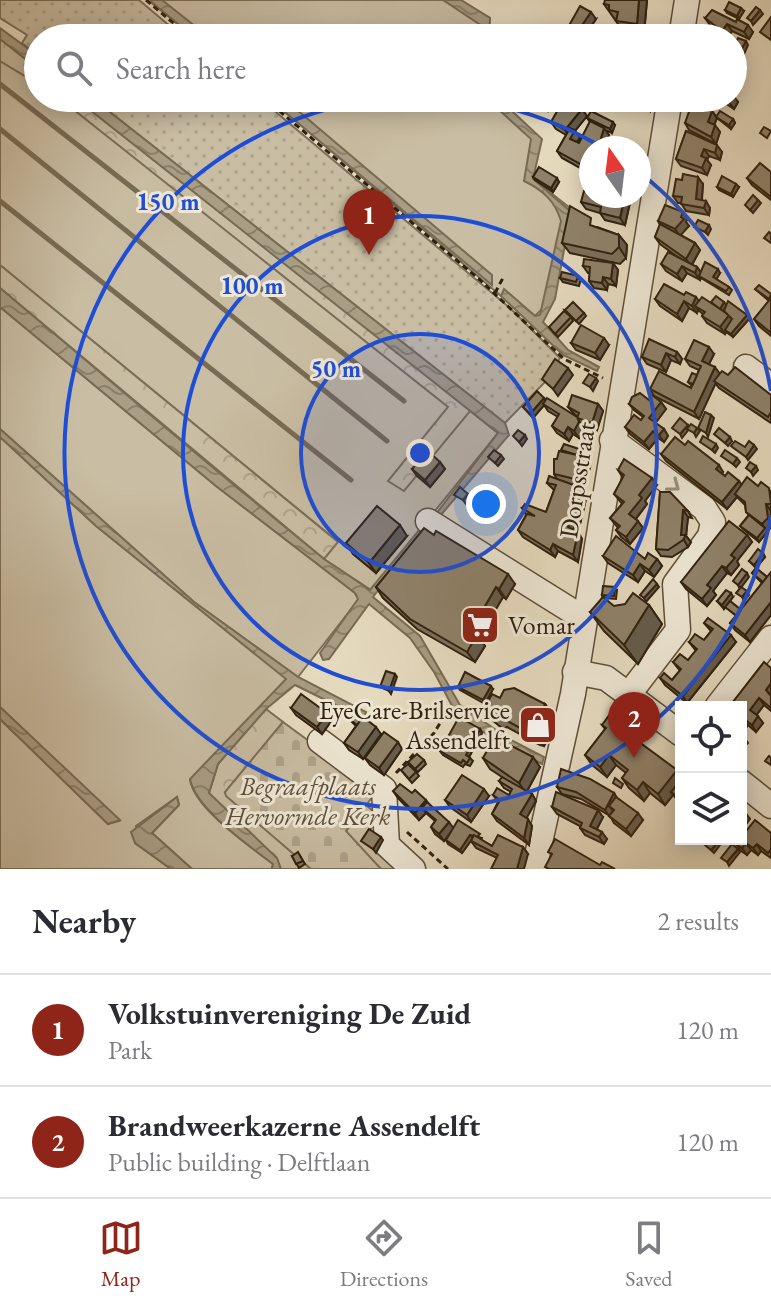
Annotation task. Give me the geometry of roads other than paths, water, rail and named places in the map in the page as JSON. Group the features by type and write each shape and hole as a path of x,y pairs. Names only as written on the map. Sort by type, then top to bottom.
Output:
{"street":[{"path":"683,24 687,0"},
{"name":"Dorpsstraat","path":"534,869 575,672 668,112"},
{"path":"612,440 704,508 713,522 710,536 675,584 678,630 629,694"},
{"path":"428,521 583,618"},
{"path":"722,701 771,638"},
{"path":"575,672 606,678 675,729"},
{"path":"320,741 385,794 387,845 413,869"},
{"path":"747,787 771,806"}],"water":[{"path":"149,0 162,0 192,24 178,24"},
{"path":"443,0 461,0 490,18 490,24 479,24"},
{"path":"0,28 24,46 24,58 0,39"},
{"path":"93,112 110,112 505,423 509,435 440,516 436,514 498,433"},
{"path":"285,112 300,112 492,275 492,285"},
{"path":"501,112 513,112 542,139 533,179 571,212 555,299 543,322 568,350 599,367 597,371 563,355 501,296 504,289 535,316 540,315 561,221 547,197 524,181 531,139"},
{"path":"0,288 324,559 370,590 420,529 424,531 373,597 420,636 460,705 509,739 544,757 542,764 474,727 456,713 434,672 410,638 369,604 329,659 323,660 320,653 358,599 355,593 216,486 0,307"},
{"path":"0,429 194,602 298,677 366,712 364,719 295,685 266,709 218,764 209,793 277,858 281,869 272,869 273,864 212,814 194,790 190,779 286,679 96,526 0,437"},
{"path":"0,707 120,820 108,824 0,719"},
{"path":"177,797 179,805 152,833 192,869 171,869 135,843 131,832"}],"waterway":[{"path":"0,84 24,103"},
{"path":"36,112 404,401"},
{"path":"0,129 387,441"},
{"path":"0,201 351,480"}],"place":[{"name":"Volkstuinvereniging De Zuid","path":"369,255"},
{"name":"Vomar","path":"480,625"},
{"name":"EyeCare-Brilservice Assendelft","path":"538,725"},
{"name":"Brandweerkazerne Assendelft","path":"634,758"}],"park label":[{"name":"Begraafplaats Hervormde Kerk","path":"308,801"}]}
